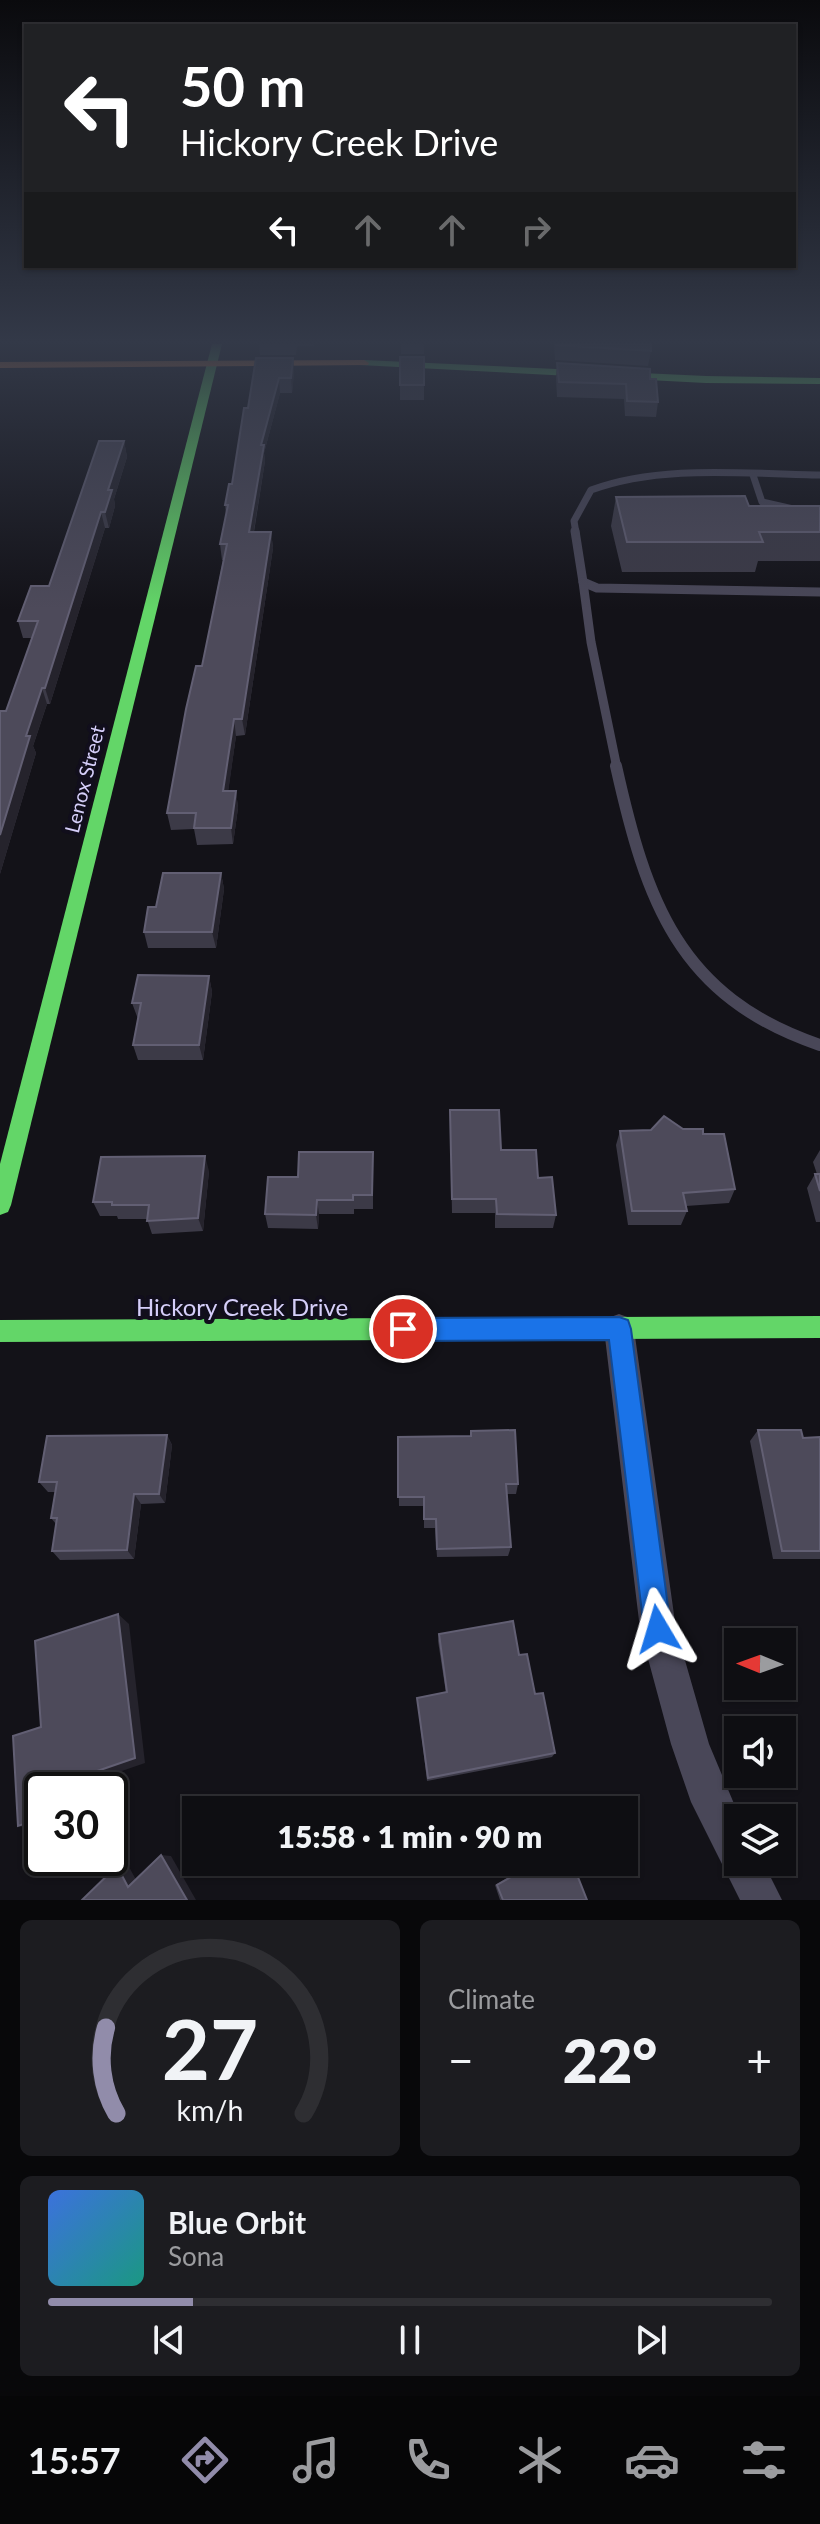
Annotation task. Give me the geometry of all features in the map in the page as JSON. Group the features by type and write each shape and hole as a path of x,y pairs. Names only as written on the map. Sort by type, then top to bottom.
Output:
{"street":[{"name":"Lenox Street","path":"0,1205 193,433"},
{"name":"Hickory Creek Drive","path":"0,1331 820,1327"},
{"path":"619,1329 658,1629 690,1744 724,1828"},
{"path":"749,1876 762,1900"}],"lane":[{"path":"753,475 762,502 820,515"},
{"path":"820,475 623,478 591,490 574,521 584,607 612,745 644,876 678,945 732,1000 792,1037 820,1045"},
{"path":"583,582 597,588 820,592"}],"building":[{"path":"240,433 264,433 249,532 271,532 242,719 234,719 223,791 236,791 231,828 194,828 196,813 167,813 186,709 196,666 202,666 227,544 220,544 229,484 232,484"},
{"path":"99,441 124,441 108,490 112,490 105,512 101,512 45,688 42,688 26,736 30,736 0,835 0,711 6,711 38,621 18,621 31,586 49,586"},
{"path":"745,496 749,506 820,506 820,532 759,532 763,542 627,542 616,497"},
{"path":"163,873 221,873 212,932 144,932 148,907 156,907"},
{"path":"138,975 209,976 199,1045 133,1045 141,1003 132,1003"},
{"path":"450,1110 499,1110 501,1150 536,1150 538,1178 552,1177 556,1215 497,1214 496,1199 452,1199"},
{"path":"664,1116 683,1129 703,1129 703,1134 724,1134 735,1189 683,1193 687,1211 632,1211 620,1131 651,1130"},
{"path":"299,1152 373,1152 372,1195 353,1195 353,1200 317,1200 316,1215 265,1214 268,1177 298,1177"},
{"path":"205,1156 198,1218 147,1221 149,1205 93,1202 101,1157"},
{"path":"815,1174 820,1174 820,1191"},
{"path":"515,1430 518,1484 506,1484 511,1547 437,1549 436,1519 424,1519 424,1497 398,1497 398,1437 471,1436 471,1431"},
{"path":"758,1430 801,1430 803,1438 820,1437 820,1551 782,1551"},
{"path":"167,1435 159,1494 134,1494 127,1550 52,1551 57,1518 51,1518 57,1482 39,1482 47,1436"},
{"path":"118,1614 135,1758 94,1772 24,1772 24,1824 18,1826 13,1736 41,1727 35,1641"},
{"path":"513,1621 519,1655 527,1654 535,1694 543,1693 555,1753 428,1778 417,1698 447,1692 439,1634"},
{"path":"161,1855 187,1900 82,1900 107,1876 122,1876 128,1887"},
{"path":"513,1876 578,1876 587,1900 503,1900 497,1885"}],"traffic: fast":[{"path":"0,1205 195,433"},
{"path":"0,1331 820,1327"}],"route":[{"path":"403,1329 619,1329 658,1629"}]}
